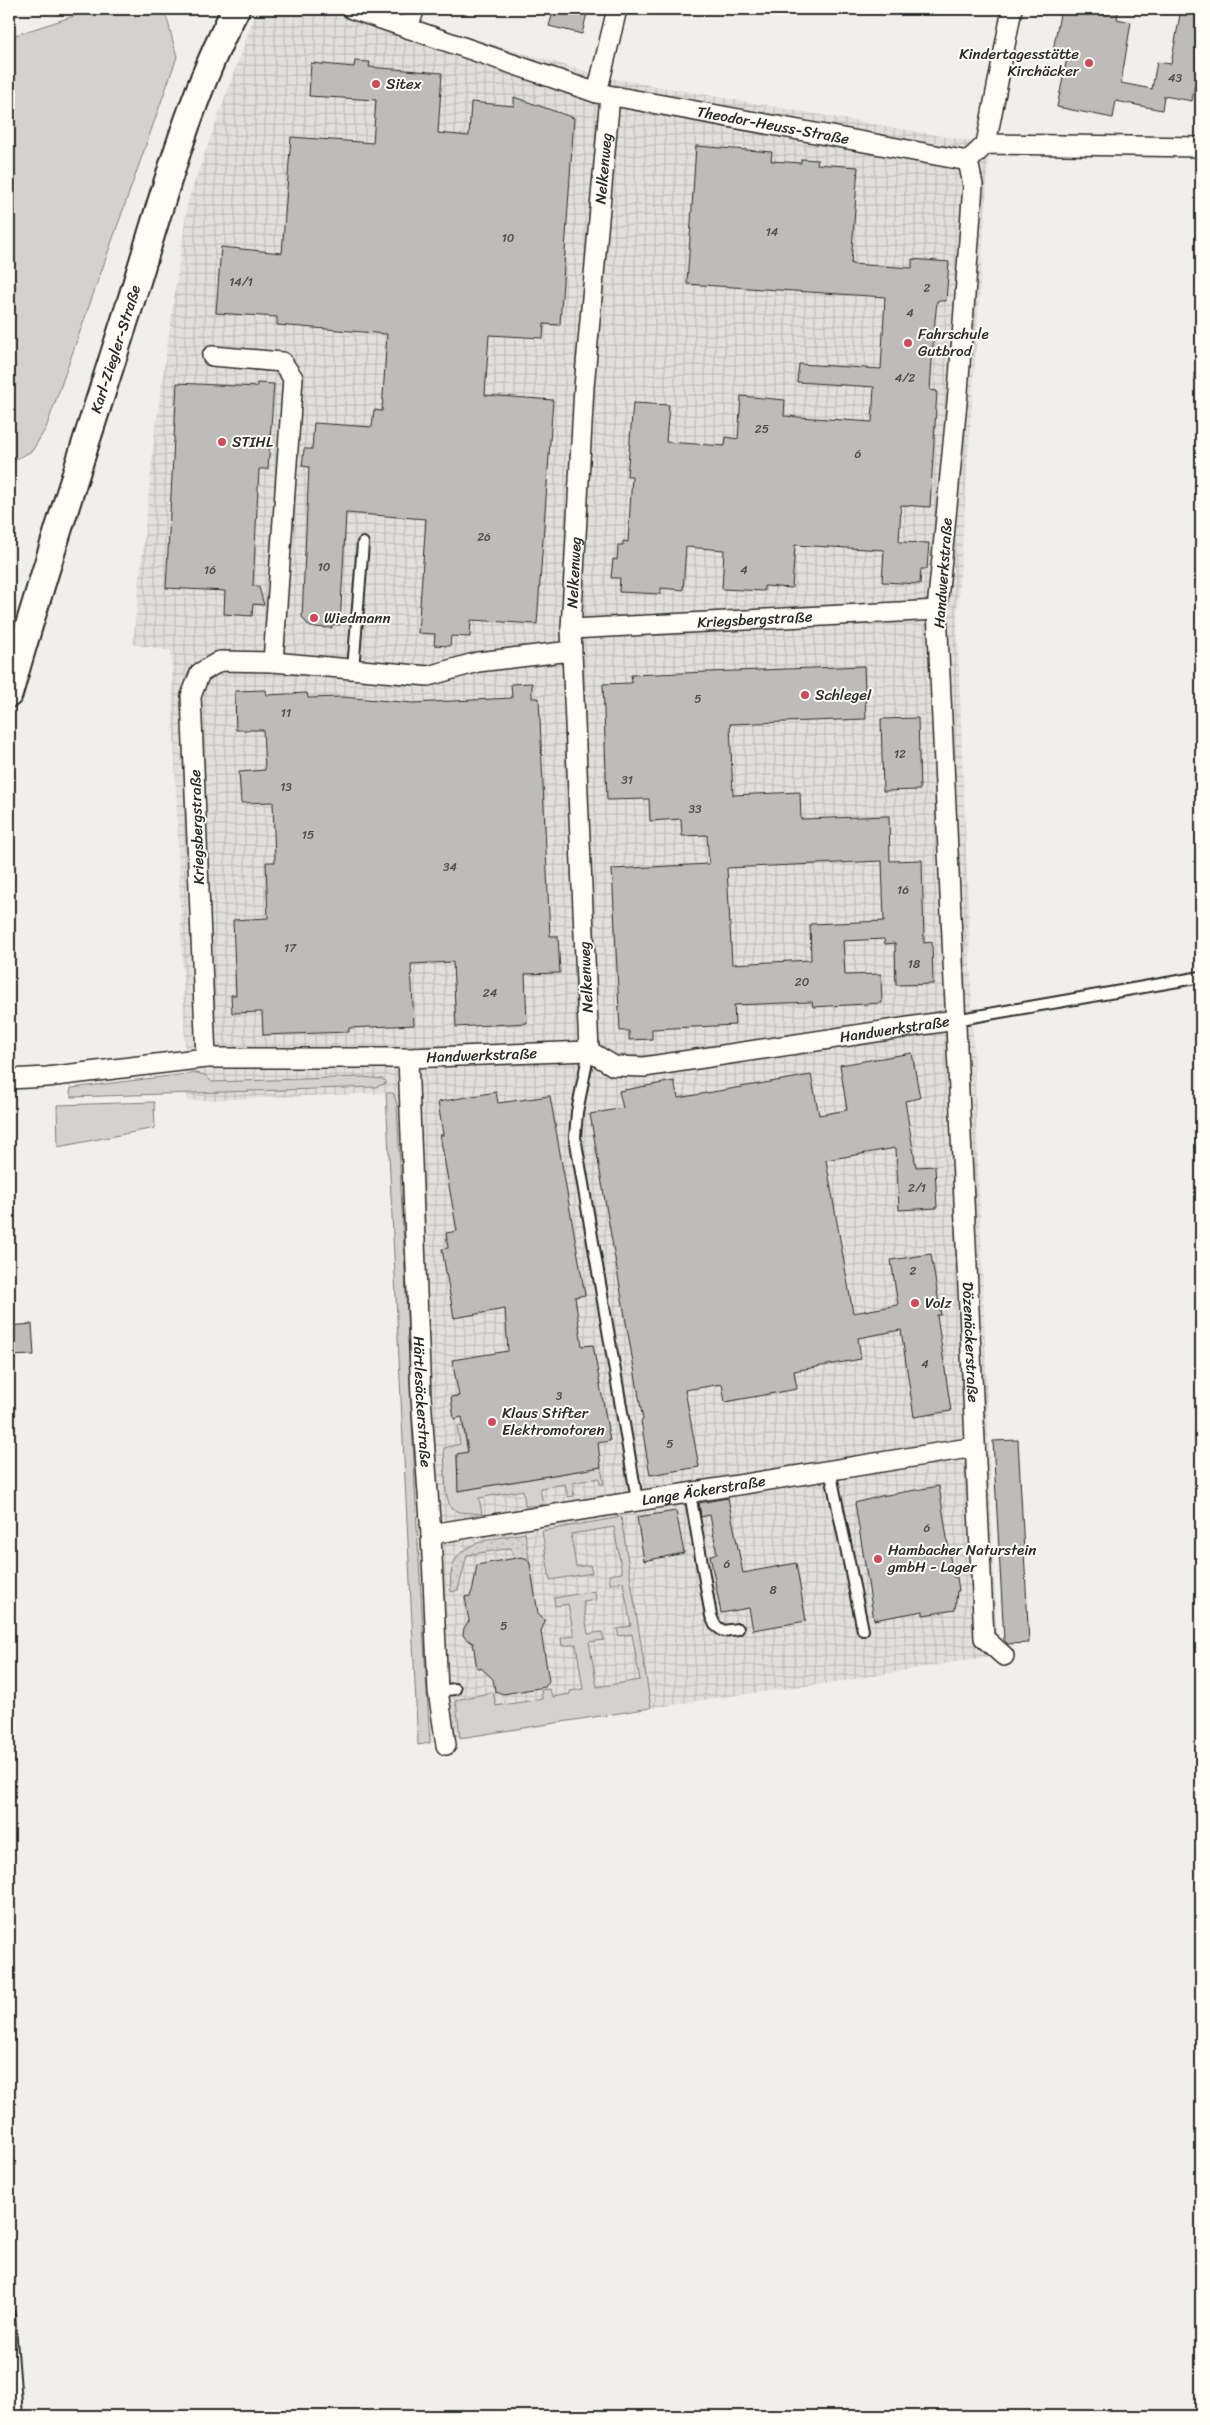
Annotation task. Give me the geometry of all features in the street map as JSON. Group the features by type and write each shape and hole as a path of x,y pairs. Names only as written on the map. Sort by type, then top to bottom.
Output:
{"street":[{"name":"Karl-Ziegler-Straße","path":"9,694 67,500 166,190 203,83 236,9"},
{"name":"Theodor-Heuss-Straße","path":"352,9 604,94 968,161"},
{"path":"408,28 415,9"},
{"name":"Nelkenweg","path":"589,1050 571,629 584,387 604,94 617,9"},
{"path":"968,161 986,144 1012,9"},
{"path":"986,144 1201,147"},
{"name":"Handwerkstraße","path":"9,1078 47,1077 206,1058 408,1058 589,1050 614,1066 644,1067 956,1020 937,610 958,392 973,185 968,161"},
{"path":"212,356 282,362 293,378 273,662"},
{"name":"Kriegsbergstraße","path":"571,629 937,610"},
{"name":"Kriegsbergstraße","path":"206,1058 191,696 200,673 220,661 273,662 428,676 478,662 571,651"},
{"name":"Dözenäckerstraße","path":"956,1020 984,1638 1004,1656"},
{"name":"Härtlesäckerstraße","path":"408,1058 421,1397 431,1534 447,1690 446,1745"},
{"name":"Lange Äckerstraße","path":"431,1534 976,1447"}],"lane":[{"path":"353,670 363,543"},
{"path":"956,1020 1201,977"},
{"path":"589,1050 577,1112 575,1137 637,1500"},
{"path":"830,1470 863,1630"},
{"path":"690,1493 711,1616 715,1625 723,1631 738,1629"},
{"path":"9,2314 17,2416"}],"shaded area":[{"path":"96,9 160,9 167,18 177,57 46,428 32,451 9,463 9,37"},
{"path":"257,9 358,9 400,18 610,78 981,143 989,155 957,619 997,1655 837,1682 716,1698 418,1745 386,1093 187,1101 171,651 133,644 155,432 188,200"},
{"path":"195,1073 205,1075 212,1082 362,1077 383,1079 387,1083 375,1087 72,1097 70,1093 71,1088"},
{"path":"386,1093 393,1093 397,1104 417,1528 430,1743 418,1745"},
{"path":"154,1102 155,1128 58,1147 57,1105"},
{"path":"463,1426 468,1452 457,1455 458,1491 601,1467 604,1484 600,1484 599,1478 572,1483 574,1496 568,1497 565,1484 540,1488 543,1505 525,1506 523,1490 479,1498 482,1514 459,1512 450,1507 446,1493 444,1448 460,1444 457,1427"},
{"path":"621,1517 651,1708 460,1738 456,1700 493,1692 496,1706 542,1699 541,1690 549,1689 553,1697 583,1689 576,1644 562,1646 561,1638 574,1636 568,1604 555,1606 554,1598 595,1591 596,1600 583,1602 588,1634 602,1632 604,1640 589,1642 597,1687 640,1680 632,1634 619,1636 617,1629 631,1626 623,1582 610,1584 609,1575 622,1573 614,1527 571,1534 576,1567 590,1565 592,1573 550,1580 542,1531"},
{"path":"525,1533 530,1564 525,1558 514,1559 511,1548 467,1555 458,1590 451,1592 451,1575 455,1562 462,1552 483,1541"}],"building":[{"path":"554,9 588,9 582,34 549,26"},
{"name":"Kindertagesstätte Kirchäcker","path":"1061,9 1119,9 1117,19 1131,22 1121,83 1152,89 1157,62 1171,64 1181,9 1201,9 1201,51 1192,101 1164,96 1162,110 1116,101 1113,118 1057,107 1068,53 1053,50"},
{"path":"355,61 370,62 369,67 442,73 438,133 469,136 471,102 514,106 514,97 574,118 560,325 544,324 543,338 489,335 485,395 553,400 537,624 471,620 470,637 451,636 450,646 434,645 435,634 418,633 426,519 346,513 340,625 332,624 332,628 310,627 302,617 309,467 302,466 304,449 312,449 314,423 372,427 374,410 382,411 387,334 277,325 277,317 216,313 221,247 282,253 291,137 373,143 376,100 309,96 311,63 354,67"},
{"path":"696,146 772,152 771,161 801,163 801,159 818,160 817,164 858,167 851,264 912,268 912,259 949,262 946,301 937,301 934,330 930,390 937,391 930,507 901,505 899,542 929,543 927,569 921,569 920,584 882,582 884,550 795,545 792,588 764,586 764,591 722,589 724,550 686,547 683,590 661,588 661,594 619,592 620,578 611,578 613,559 617,560 618,545 623,545 623,541 628,542 632,476 627,476 633,403 669,405 666,442 725,446 726,437 738,439 741,396 785,400 784,416 872,422 874,387 797,382 799,364 881,369 885,297 687,284"},
{"name":"STIHL","path":"177,383 257,387 257,383 274,384 268,469 259,469 253,586 259,587 264,605 253,604 252,616 224,614 225,591 166,588"},
{"path":"864,666 866,719 730,724 733,795 800,792 801,819 889,816 890,861 922,860 924,943 932,942 933,984 896,985 895,943 885,944 884,939 843,941 845,975 881,974 882,1003 813,1007 812,1002 734,1005 735,1025 652,1029 652,1039 629,1040 629,1031 620,1031 612,869 709,864 707,835 682,836 681,819 650,821 649,799 607,800 603,684 632,683 631,675","holes":["882,861 884,921 810,924 811,960 732,964 727,868"]},
{"path":"532,683 532,698 539,698 550,936 558,936 560,973 525,974 527,1023 456,1027 453,962 411,964 414,1025 349,1028 349,1032 263,1035 262,1012 232,1013 231,995 236,995 233,920 268,918 266,862 275,862 273,802 241,803 239,772 265,770 263,730 236,730 235,691 266,690 267,695 307,693 308,698 342,697 413,703 512,698 511,684"},
{"path":"918,718 920,790 883,791 881,719"},
{"path":"912,1053 920,1098 905,1101 916,1167 935,1166 937,1208 899,1210 896,1148 826,1160 853,1313 898,1305 891,1260 931,1254 941,1315 937,1315 951,1411 914,1417 901,1330 858,1338 861,1359 794,1371 797,1389 725,1402 722,1384 685,1390 699,1467 650,1475 641,1421 643,1420 590,1114 623,1108 619,1091 674,1081 678,1098 811,1075 819,1115 847,1110 840,1065"},
{"path":"496,1092 498,1103 550,1096 585,1295 575,1297 582,1346 593,1345 610,1441 598,1443 601,1467 458,1491 457,1454 468,1452 462,1417 454,1419 451,1397 459,1396 452,1360 508,1351 505,1309 454,1318 442,1249 448,1248 446,1233 457,1231 440,1135 443,1135 438,1102"},
{"path":"32,1324 34,1355 9,1356 9,1326"},
{"path":"1018,1440 1029,1643 1008,1644 1004,1640 993,1441"},
{"path":"939,1486 953,1577 957,1577 959,1591 957,1591 955,1610 923,1615 923,1611 874,1620 855,1503 881,1496"},
{"path":"728,1498 743,1573 796,1563 806,1621 753,1630 749,1608 721,1613 710,1555 717,1554 710,1515 701,1517 699,1503"},
{"path":"676,1511 684,1553 644,1561 637,1517"},
{"path":"522,1557 527,1559 530,1564 538,1613 545,1620 541,1632 549,1681 545,1687 503,1694 495,1691 493,1679 481,1668 477,1668 473,1643 463,1635 464,1628 469,1621 465,1597 470,1596 473,1588 477,1565"}],"place":[{"name":"Kindertagesstätte Kirchäcker","path":"1089,63"},
{"name":"Sitex","path":"376,84"},
{"name":"Fahrschule Gutbrod","path":"908,343"},
{"name":"STIHL","path":"222,442"},
{"name":"Wiedmann","path":"314,618"},
{"name":"Schlegel","path":"805,695"},
{"name":"Volz","path":"915,1303"},
{"name":"Klaus Stifter Elektromotoren","path":"492,1422"},
{"name":"Hambacher Naturstein gmbH - Lager","path":"878,1559"}]}
